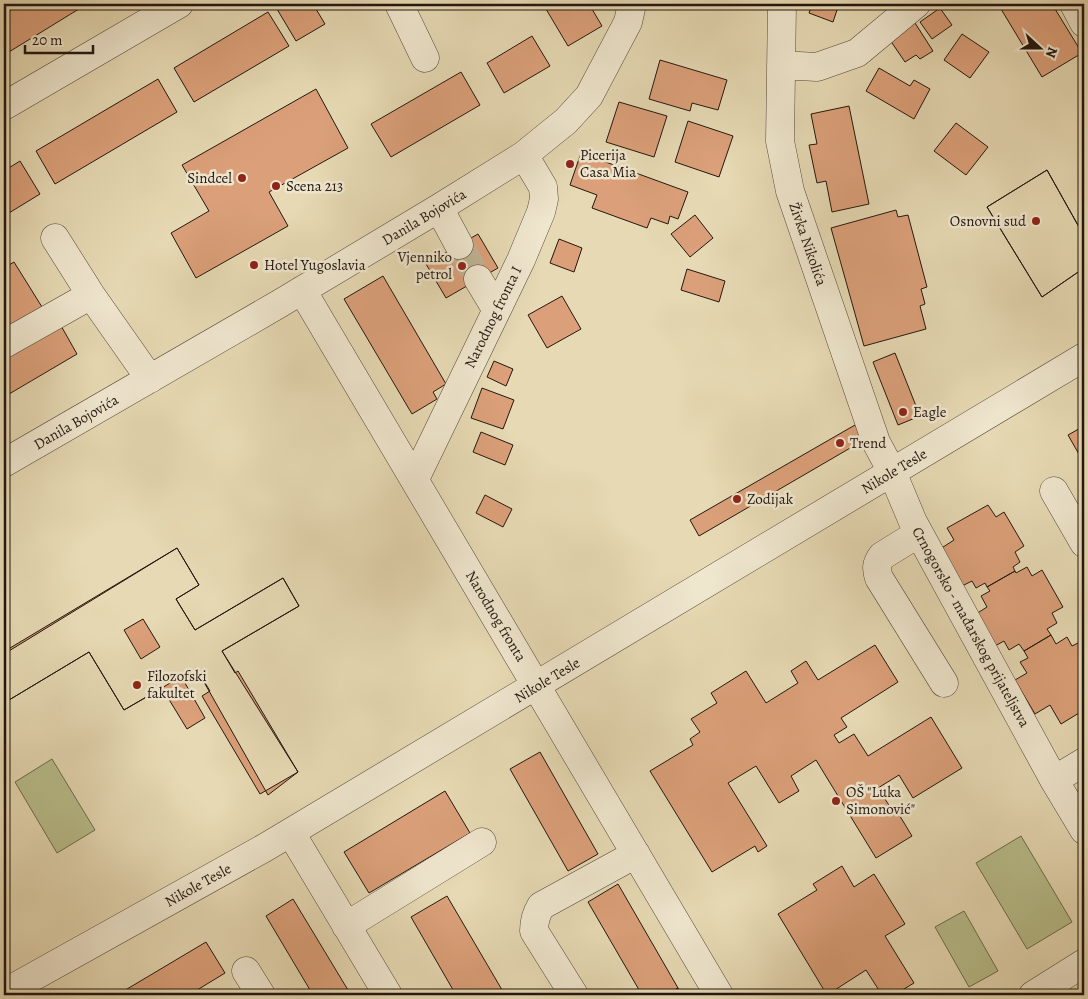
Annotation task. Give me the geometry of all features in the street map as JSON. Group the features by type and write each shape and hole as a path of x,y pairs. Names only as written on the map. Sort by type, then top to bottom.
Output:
{"street":[{"path":"4,106 179,4"},
{"path":"399,4 425,58"},
{"name":"Danila Bojovića","path":"4,463 302,290 524,155 566,121 589,96 628,22 632,4"},
{"name":"Živka Nikolića","path":"782,4 780,141 790,191 876,442 892,472"},
{"path":"781,64 817,67 856,53 916,4"},
{"path":"1074,4 1084,23"},
{"name":"Narodnog fronta I","path":"415,479 521,260 541,212 544,199 543,187 524,155"},
{"path":"439,208 459,245"},
{"path":"55,238 91,295 150,378"},
{"path":"478,279 496,309"},
{"name":"Narodnog fronta","path":"302,290 719,995"},
{"path":"4,344 91,295"},
{"name":"Nikole Tesle","path":"4,993 290,833 1084,357"},
{"name":"Crnogorsko - mađarskog prijateljstva","path":"892,472 919,534 1054,780 1084,830"},
{"path":"1054,491 1084,543"},
{"path":"919,534 882,556 876,570 878,578 944,682"},
{"path":"1054,780 1084,762"},
{"path":"290,833 388,995"},
{"path":"346,926 482,842"},
{"path":"574,995 534,931 536,914 541,906 636,854"},
{"path":"1033,995 1084,962"}],"green space":[{"path":"52,759 95,830 57,853 15,782"},
{"path":"1021,836 1072,922 1027,949 976,863"},
{"path":"964,911 998,971 969,987 935,927"}],"building":[{"path":"21,4 87,4 4,55 4,14"},
{"path":"274,4 313,4 325,24 296,41"},
{"path":"543,4 589,4 602,26 568,46"},
{"path":"812,4 839,4 833,22 809,13"},
{"path":"998,4 1052,4 1082,53 1042,77"},
{"path":"940,8 952,25 932,39 920,22"},
{"path":"268,12 289,46 194,102 174,68"},
{"path":"915,23 933,51 920,59 916,55 905,62 890,40"},
{"path":"962,34 989,52 970,78 944,60"},
{"path":"532,36 550,66 504,93 487,63"},
{"path":"660,60 727,80 718,110 692,103 690,111 649,99"},
{"path":"879,68 910,86 914,80 930,89 914,119 866,91"},
{"path":"461,72 480,105 391,157 371,124"},
{"path":"158,79 177,112 55,184 36,151"},
{"name":"Sindcel","path":"316,89 348,148 269,192 288,226 196,278 171,233 209,211 182,165"},
{"path":"619,102 667,116 654,157 606,142"},
{"path":"849,106 869,204 832,212 826,181 817,183 809,145 817,144 811,114"},
{"path":"688,121 733,136 719,177 675,162"},
{"path":"956,123 988,147 966,175 934,151"},
{"path":"581,153 688,192 678,219 670,216 668,224 651,218 647,228 592,208 597,195 570,185"},
{"path":"20,161 40,194 4,216 4,171"},
{"name":"Osnovni sud","path":"1047,170 1084,236 1084,268 1042,297 987,207"},
{"name":"Osnovni sud","path":"1047,170 1084,236 1084,268 1042,297 987,207"},
{"path":"896,210 898,217 908,215 927,287 921,289 925,304 920,306 926,329 864,346 831,228"},
{"path":"695,215 713,238 690,257 671,234"},
{"name":"Vjenniko petrol","path":"478,234 498,268 446,298 426,264"},
{"path":"559,239 582,248 574,272 550,263"},
{"path":"14,262 42,307 4,330 4,268"},
{"path":"687,269 725,281 719,302 681,290"},
{"path":"383,276 446,384 433,392 437,399 412,414 344,299"},
{"path":"562,296 581,329 547,348 528,315"},
{"path":"60,324 77,354 4,397 4,357"},
{"path":"895,353 920,416 898,425 873,362"},
{"path":"494,361 513,369 506,386 487,377"},
{"path":"482,388 514,400 503,429 471,418"},
{"path":"855,425 864,440 699,536 690,520"},
{"path":"1084,426 1084,463 1068,435"},
{"path":"481,432 513,445 505,465 473,452"},
{"path":"485,495 512,509 503,527 476,513"},
{"path":"988,505 996,517 1004,512 1024,546 1015,552 1020,562 1013,567 1015,571 987,587 985,583 976,588 972,581 962,586 940,549 954,540 947,528"},
{"name":"Filozofski fakultet","path":"177,548 199,585 176,599 195,630 283,578 299,606 222,651 235,673 238,671 298,772 260,794 202,696 210,691 196,668 181,676 205,718 187,729 162,688 124,710 89,652 4,703 4,662 10,659 5,651","holes":["143,619 160,647 141,659 124,630"]},
{"name":"Filozofski fakultet","path":"177,548 199,585 176,599 195,630 283,578 299,606 222,651 298,772 268,795 196,668 124,710 89,652 4,703 4,654"},
{"path":"1027,567 1032,576 1042,570 1063,607 1052,613 1057,623 1047,629 1051,635 1024,651 1019,644 1009,650 1004,641 995,646 976,614 987,607 981,596 990,591 987,587 1015,571 1016,573"},
{"path":"1051,635 1056,644 1067,637 1072,646 1084,640 1084,718 1082,719 1079,713 1061,724 1050,705 1035,714 1015,680 1027,673 1020,662 1028,658 1024,651"},
{"path":"875,645 898,682 841,718 847,727 834,735 839,743 854,734 868,756 931,717 962,768 913,798 899,775 878,788 892,810 895,808 912,836 876,858 816,760 791,776 799,791 779,803 756,766 728,783 767,846 758,852 755,846 712,872 650,771 693,745 690,739 700,732 691,719 717,703 711,693 746,671 766,703 798,683 791,671 806,661 818,680"},
{"path":"540,752 598,854 568,871 510,769"},
{"path":"445,791 470,833 369,893 344,852"},
{"path":"842,866 854,887 874,874 905,924 885,936 914,983 894,995 882,995 866,970 827,995 778,914 817,890 813,884"},
{"path":"618,884 678,988 666,995 642,995 588,902"},
{"path":"447,896 505,995 456,995 411,917"},
{"path":"293,899 351,995 313,995 266,916"},
{"path":"206,942 225,973 189,995 117,995"},
{"path":"678,988 683,995 666,995"}],"tunnel":[{"path":"459,245 478,279"}],"place":[{"name":"Picerija Casa Mia","path":"570,164"},
{"name":"Sindcel","path":"242,178"},
{"name":"Scena 213","path":"276,186"},
{"name":"Osnovni sud","path":"1036,221"},
{"name":"Hotel Yugoslavia","path":"254,265"},
{"name":"Vjenniko petrol","path":"462,266"},
{"name":"Eagle","path":"903,412"},
{"name":"Trend","path":"840,443"},
{"name":"Zodijak","path":"737,499"},
{"name":"Filozofski fakultet","path":"137,685"},
{"name":"OŠ \"Luka Simonović\"","path":"836,801"}]}
